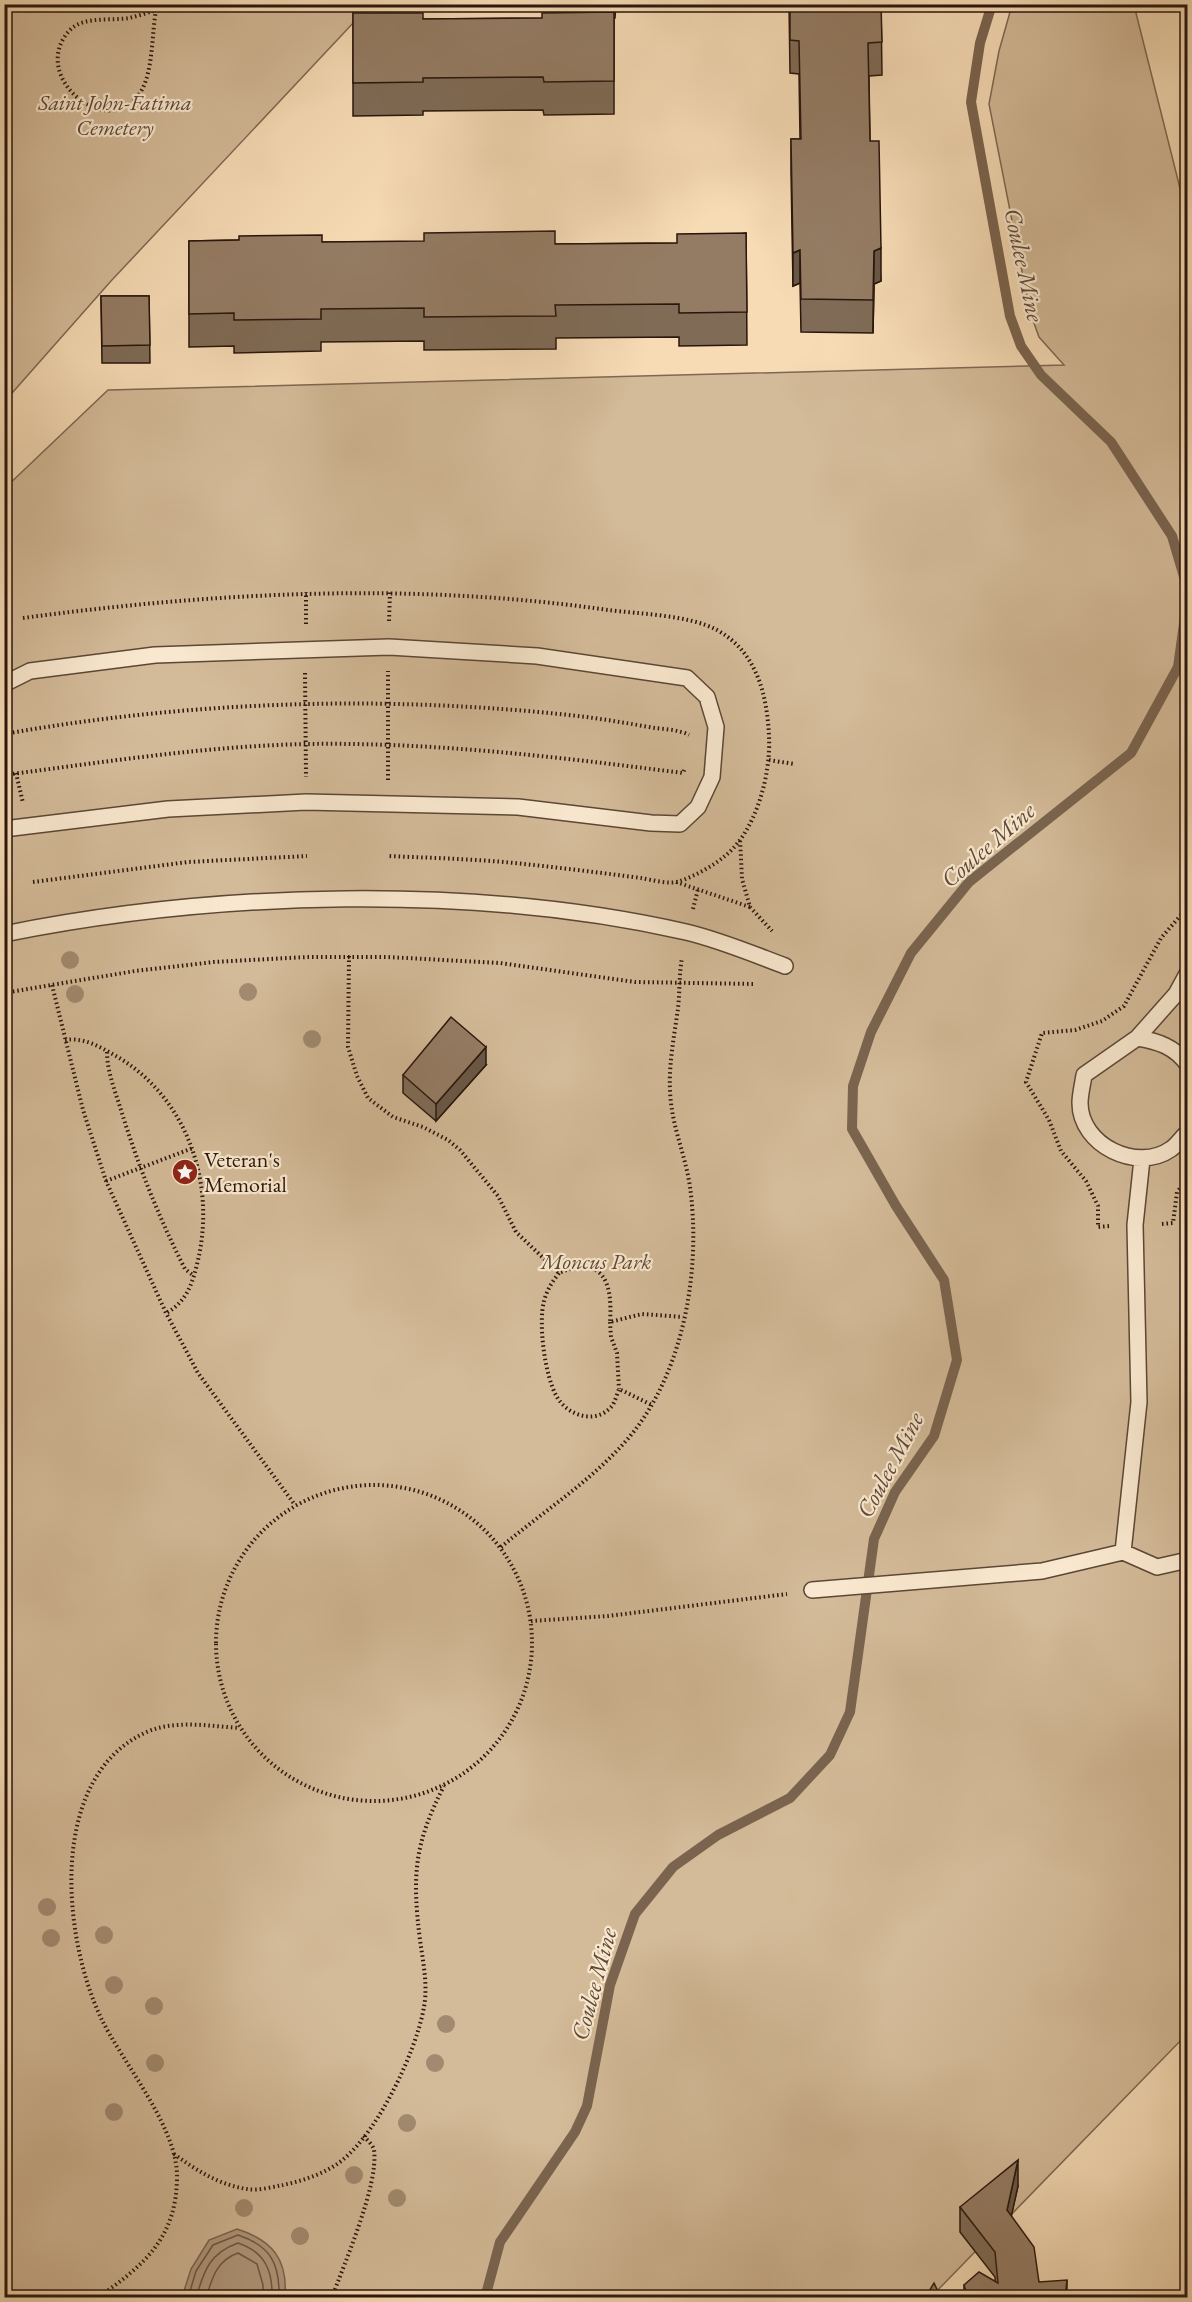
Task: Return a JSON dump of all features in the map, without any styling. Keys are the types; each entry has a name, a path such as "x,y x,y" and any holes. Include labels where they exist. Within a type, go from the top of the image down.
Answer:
{"lane":[{"path":"4,684 30,671 155,655 305,648 389,647 537,656 687,678 707,697 716,727 712,777 699,807 680,824 651,824 518,807 388,802 306,802 168,809 4,829"},
{"path":"4,934 158,911 307,900 388,899 517,907 616,920 687,933 786,966"},
{"path":"1188,972 1176,994 1137,1038 1084,1075 1079,1104 1090,1133 1112,1152 1142,1159 1171,1150 1188,1132"},
{"path":"1137,1038 1154,1040 1169,1046 1188,1065"},
{"path":"1123,1552 1139,1402 1135,1225 1142,1159"},
{"path":"812,1590 1042,1570 1123,1552 1157,1568 1188,1560"}],"path":[{"path":"156,10 128,18 85,23 72,28 62,48 60,71 65,85 76,98 90,107 106,110 122,108 135,99 144,84 148,70 156,10 161,4"},
{"path":"306,592 306,802"},
{"path":"22,618 130,603 306,592 390,592 556,602 688,621 717,630 745,653 760,680 767,708 769,760 759,799 748,827 740,838 727,855 676,882"},
{"path":"388,802 390,592"},
{"path":"4,734 76,721 223,706 306,703 467,706 599,718 689,733 689,742"},
{"path":"4,775 163,753 306,744 389,745 527,753 683,772 686,763"},
{"path":"769,760 794,764"},
{"path":"740,838 742,879 750,907 775,935"},
{"path":"387,855 522,863 676,882 750,907"},
{"path":"33,882 188,862 307,856"},
{"path":"349,956 348,1047 357,1076 368,1098 393,1118 423,1127 448,1140 460,1150 498,1196 516,1232 531,1249 559,1273"},
{"path":"4,993 135,971 214,962 349,956 500,963 635,982 755,984"},
{"path":"501,1547 567,1494 634,1431 652,1405 675,1353 690,1280 693,1228 690,1186 671,1102 672,1038 680,983"},
{"path":"52,985 83,1110 106,1181 166,1313 198,1373 294,1504"},
{"path":"65,1040 90,1042 148,1080 175,1112 193,1148 204,1190 204,1222 194,1276 187,1295 175,1308 166,1313"},
{"path":"107,1051 107,1063 116,1094 141,1168 172,1244 185,1269 194,1276"},
{"path":"106,1181 193,1148"},
{"path":"574,1266 588,1267 601,1273 609,1286 611,1337 617,1353 619,1389 612,1406 598,1416 583,1417 570,1411 558,1400 550,1383 543,1326 543,1304 549,1286 559,1273 574,1266"},
{"path":"610,1322 642,1314 683,1317"},
{"path":"619,1389 652,1405"},
{"path":"384,1484 429,1494 470,1516 501,1547 521,1584 531,1621 530,1664 520,1704 498,1741 471,1767 444,1786 388,1802 345,1799 303,1786 267,1761 239,1728 219,1680 215,1629 217,1620 228,1580 255,1536 294,1504 338,1487 384,1484"},
{"path":"531,1621 608,1616 812,1590"},
{"path":"97,2298 154,2253 167,2231 174,2208 176,2188 174,2154 138,2077 101,2018 87,1985 78,1954 72,1919 72,1860 86,1799 111,1756 130,1741 152,1730 176,1725 239,1728"},
{"path":"174,2154 208,2176 250,2190 284,2185 314,2176 336,2166 363,2135 392,2095 417,2039 424,2006 425,1982 415,1877 419,1844 429,1815 444,1786"},
{"path":"332,2298 357,2230 374,2163 374,2147 363,2135"}],"green space":[{"name":"Saint John-Fatima Cemetery","path":"5,5 370,5 111,281 5,401"},
{"name":"Moncus Park","path":"1012,5 1134,5 1188,220 1187,2034 931,2297 5,2298 5,488 108,390 1064,365 1039,337 1030,312 989,104 999,51"}],"water":[{"path":"237,2229 260,2239 275,2253 284,2272 285,2297 182,2297 191,2269 209,2240"}],"building":[{"path":"790,4 881,4 882,42 868,43 870,141 879,141 881,248 874,251 873,300 801,299 800,250 793,253 791,139 801,139 799,41 790,40"},
{"path":"614,12 614,81 544,82 543,77 423,78 423,82 353,83 353,13 423,13 423,19 542,18 542,13"},
{"path":"555,231 555,244 677,243 677,234 746,233 747,312 679,313 679,304 555,305 556,316 424,317 424,308 321,309 321,319 234,320 234,313 189,314 189,241 239,240 239,236 322,235 322,242 424,241 424,233"},
{"path":"101,296 149,296 150,345 102,346"},
{"path":"451,1017 486,1047 436,1104 403,1075"},
{"path":"1018,2160 1007,2210 1034,2247 1039,2282 1067,2280 1065,2298 968,2298 964,2285 979,2272 998,2283 995,2252 960,2207"},
{"path":"934,2283 941,2298 925,2298"}],"waterway":[{"name":"Coulee Mine","path":"992,4 980,43 971,102 1010,316 1021,346 1041,375 1111,442 1172,536 1188,590"},
{"name":"Coulee Mine","path":"485,2298 500,2242 575,2132 587,2106 610,1985 635,1914 673,1867 718,1835 790,1798 830,1755 850,1712 874,1539 895,1492 934,1436 957,1360 944,1280 896,1206 852,1129 853,1086 871,1032 911,953 969,882 1131,753 1178,667 1188,595"}],"place":[{"name":"Veteran's Memorial","path":"185,1172"}]}
